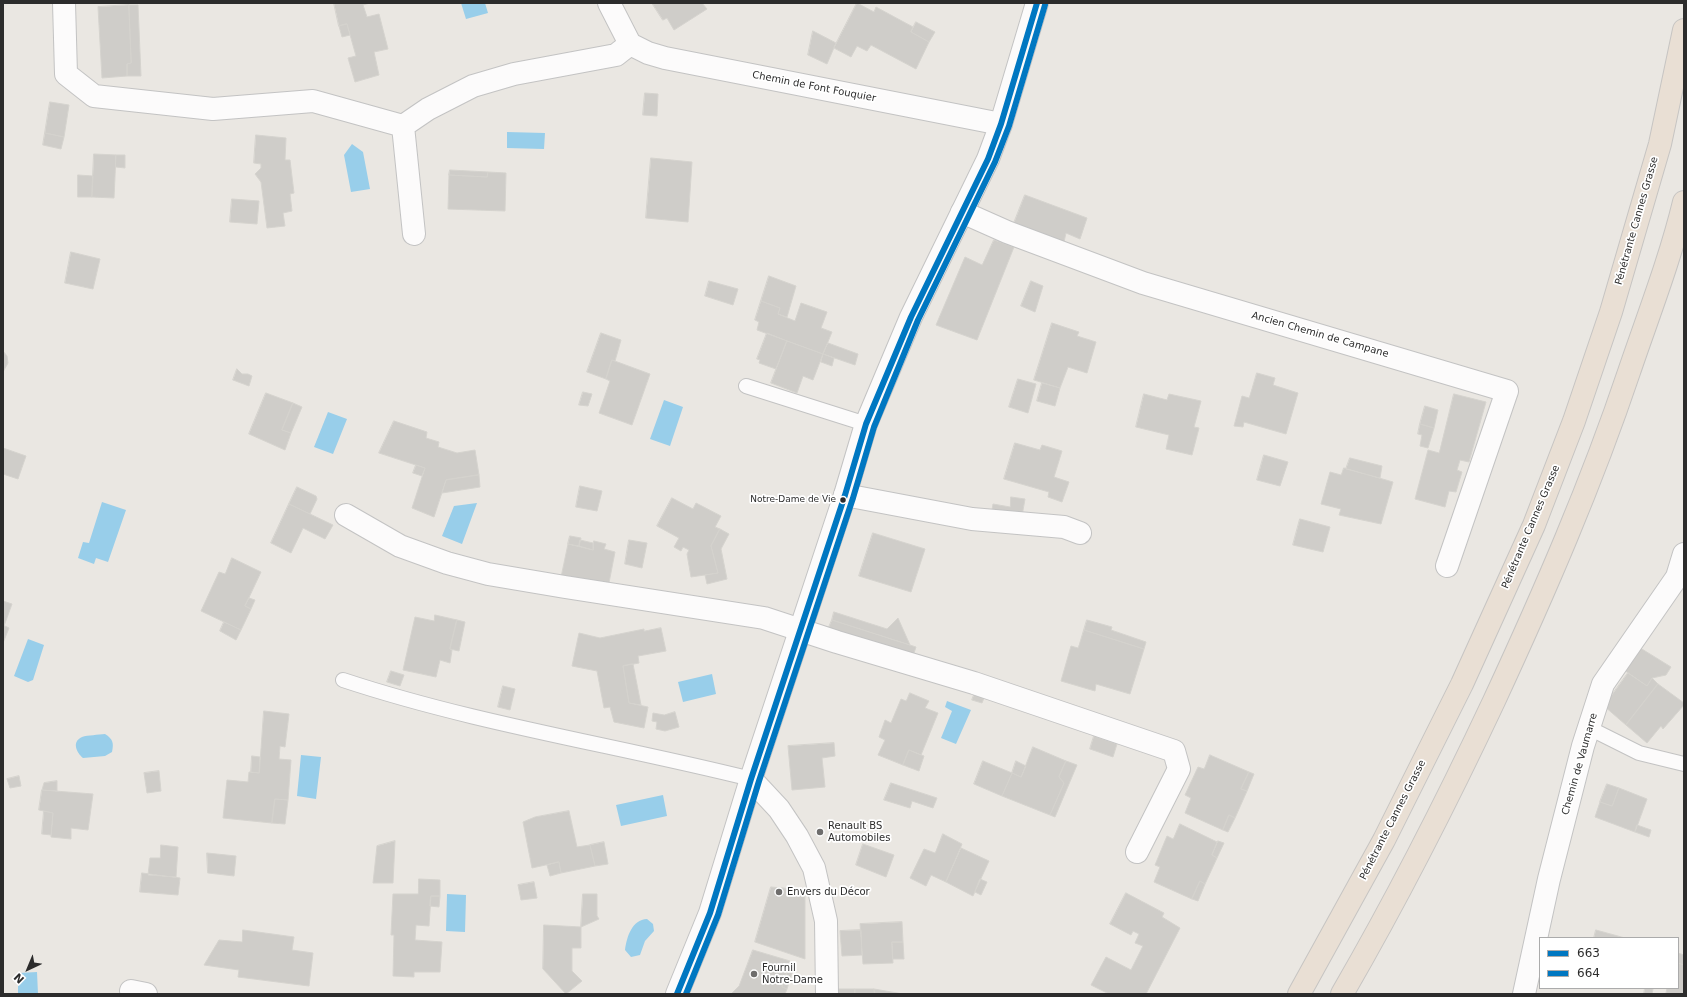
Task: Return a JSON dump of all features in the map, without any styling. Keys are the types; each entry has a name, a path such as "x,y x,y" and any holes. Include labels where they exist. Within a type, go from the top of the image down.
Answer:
{"highway":[{"name":"Pénétrante Cannes Grasse","path":"1299,994 1392,826 1462,684 1534,525 1574,421 1611,312 1660,144 1684,30"},
{"path":"1342,994 1384,923 1463,766 1536,611 1582,502 1617,409 1684,202"}],"street":[{"path":"64,3 66,74 94,96 213,109 313,101 403,126 428,109 473,86 514,74 616,55 630,44 609,3"},
{"path":"678,994 710,913 751,779 845,495 866,424 912,317 988,159 1001,124 1037,3"},
{"name":"Chemin de Font Fouquier","path":"630,44 648,53 665,58 1001,124"},
{"path":"403,126 414,234"},
{"name":"Ancien Chemin de Campane","path":"962,212 1007,232 1143,283 1507,391 1447,566"},
{"path":"845,495 972,519 1064,527 1080,533"},
{"path":"346,516 400,546 447,563 488,574 764,618 800,631 974,683 1174,751 1178,769 1137,852"},
{"name":"Chemin de Vaumarre","path":"1524,994 1549,879 1589,728 1603,684 1677,577 1684,554"},
{"path":"751,779 779,809 798,836 814,868 826,921 827,994"}],"lane":[{"path":"746,386 866,424"},
{"path":"343,680 403,700 463,715 751,779"},
{"path":"1589,728 1639,753 1684,764"}],"water":[{"path":"461,3 485,3 488,13 466,19"},
{"path":"507,132 545,133 544,149 507,148"},
{"path":"352,144 363,152 370,189 351,192 344,155"},
{"path":"664,400 683,407 670,446 650,439"},
{"path":"328,412 347,419 333,454 314,447"},
{"path":"102,502 126,510 108,562 96,558 94,564 78,558 83,542 89,543"},
{"path":"477,503 462,544 442,536 454,506"},
{"path":"28,639 44,645 33,680 28,682 14,676"},
{"path":"712,674 716,694 683,702 678,682"},
{"path":"947,701 971,710 956,744 941,738 952,711 945,707"},
{"path":"105,734 112,742 112,752 105,756 83,758 81,756 76,748 79,739 84,736"},
{"path":"301,755 321,757 316,799 297,796"},
{"path":"663,795 667,816 621,826 616,805"},
{"path":"447,894 466,895 465,932 446,931"},
{"path":"647,919 653,924 654,931 645,941 640,955 631,957 625,950 629,934 638,922"},
{"path":"37,972 38,994 18,994 18,973"}],"building":[{"path":"334,3 370,3 363,5 367,17 379,14 388,49 374,52 379,75 355,82 348,58 356,56 347,24 339,26"},
{"path":"652,3 702,3 707,9 674,30 667,18 663,20"},
{"path":"857,3 874,12 876,7 913,27 911,32 929,42 916,69 871,45 867,51 857,46 851,57 834,48"},
{"path":"129,5 131,63 127,64 127,76 102,78 98,7"},
{"path":"129,5 138,5 141,76 127,76 127,64 131,63"},
{"path":"916,22 935,32 929,42 911,32"},
{"path":"347,24 350,35 342,37 339,26"},
{"path":"813,31 836,43 827,64 808,55"},
{"path":"645,93 658,94 657,116 643,115"},
{"path":"50,102 69,105 64,137 45,133"},
{"path":"45,133 64,137 61,149 43,145"},
{"path":"256,135 286,138 285,160 290,160 294,193 290,194 292,211 283,213 285,226 267,228 261,182 255,174 261,168 261,164 254,163"},
{"path":"94,154 116,155 114,198 92,197"},
{"path":"116,155 125,155 125,168 116,167"},
{"path":"651,158 692,162 688,222 646,218"},
{"path":"450,170 488,172 487,177 449,175"},
{"path":"488,172 506,173 505,211 448,209 449,175 487,177"},
{"path":"78,175 93,176 92,197 78,197"},
{"path":"1025,195 1087,218 1080,239 1066,233 1064,242 1014,223"},
{"path":"232,199 259,201 257,224 230,222"},
{"path":"994,240 1014,247 977,340 936,325 965,257 982,265"},
{"path":"71,252 100,259 93,289 65,283"},
{"path":"769,276 796,286 787,317 778,314 780,308 761,301"},
{"path":"709,281 738,289 733,305 705,296"},
{"path":"1031,281 1043,286 1035,312 1021,306"},
{"path":"761,301 780,308 778,314 795,321 801,303 827,312 821,328 832,332 823,354 757,330 759,322 755,320"},
{"path":"1052,323 1079,332 1077,336 1096,342 1087,373 1068,367 1060,388 1034,380"},
{"path":"601,333 621,340 615,361 612,360 606,379 587,372"},
{"path":"767,333 787,341 776,369 759,363 760,360 757,359"},
{"path":"787,341 823,354 813,380 803,376 797,393 771,383"},
{"path":"828,343 858,354 855,365 823,354"},
{"path":"3,351 7,356 8,363 3,372"},
{"path":"823,354 834,358 832,366 821,362"},
{"path":"612,360 650,374 632,425 599,413 610,381 606,379"},
{"path":"237,369 242,374 252,376 249,386 233,380"},
{"path":"1257,373 1275,378 1273,385 1298,393 1286,434 1244,422 1243,427 1234,426 1242,396 1249,398"},
{"path":"1018,379 1036,384 1028,413 1009,407"},
{"path":"1042,383 1060,388 1055,406 1037,401"},
{"path":"583,392 592,394 588,406 579,405"},
{"path":"266,393 293,403 282,430 291,433 285,450 249,434"},
{"path":"1144,394 1167,400 1169,394 1201,401 1194,427 1199,428 1192,455 1166,449 1169,435 1136,427"},
{"path":"1454,394 1486,402 1469,462 1460,460 1457,470 1462,472 1456,492 1449,491 1445,507 1415,499 1428,450 1439,453"},
{"path":"293,403 302,407 291,433 282,430"},
{"path":"1425,406 1438,410 1434,428 1420,424"},
{"path":"394,421 427,432 426,438 439,442 438,447 457,453 475,450 479,475 446,480 434,517 412,508 425,468 379,453"},
{"path":"1420,424 1434,428 1428,448 1420,446 1422,435 1418,434"},
{"path":"1015,443 1040,450 1042,445 1062,451 1054,477 1069,482 1062,502 1048,497 1049,492 1004,479"},
{"path":"3,448 26,456 18,479 3,474"},
{"path":"1264,455 1288,462 1280,486 1257,480"},
{"path":"1350,458 1382,466 1380,478 1346,469"},
{"path":"416,465 425,468 422,476 413,473"},
{"path":"1344,468 1393,482 1381,524 1339,515 1341,509 1321,504 1330,472 1341,475"},
{"path":"479,475 480,487 442,493 446,480"},
{"path":"580,486 602,491 597,511 576,507"},
{"path":"297,487 316,496 317,499 310,514 289,504"},
{"path":"1011,497 1025,499 1022,516 992,510 993,504 1010,507"},
{"path":"672,498 693,509 696,503 721,516 715,527 720,529 711,546 718,573 691,577 687,554 689,550 683,547 681,551 674,547 679,538 657,526"},
{"path":"289,504 333,525 325,539 303,528 291,553 271,543"},
{"path":"1300,519 1330,527 1323,552 1293,545"},
{"path":"720,529 729,534 721,549 727,579 707,584 705,575 718,573 711,546"},
{"path":"873,533 925,549 911,592 859,576"},
{"path":"570,536 581,538 579,546 568,544"},
{"path":"580,540 593,543 593,550 579,546"},
{"path":"629,540 647,543 642,568 625,564"},
{"path":"594,541 606,544 604,549 615,552 608,588 560,582 568,544 593,550"},
{"path":"232,558 261,572 245,606 251,609 241,630 201,611 219,572 225,574"},
{"path":"249,598 255,600 251,609 245,606"},
{"path":"3,601 12,604 4,626 3,625"},
{"path":"834,612 887,629 898,618 910,645 832,620"},
{"path":"435,615 457,620 450,649 452,650 450,663 440,660 436,677 403,670 415,617 434,621"},
{"path":"457,620 465,622 459,651 450,649"},
{"path":"832,620 916,647 912,659 827,632"},
{"path":"1087,620 1112,627 1111,630 1146,642 1144,649 1084,630"},
{"path":"224,622 241,630 236,640 220,631"},
{"path":"3,625 9,628 3,643"},
{"path":"661,628 666,651 638,656 639,663 623,666 629,703 648,707 644,728 614,722 610,707 604,708 597,671 572,666 579,633 600,638 644,629 644,631"},
{"path":"1084,630 1144,649 1130,694 1096,684 1095,691 1061,681 1071,646 1078,648"},
{"path":"1637,646 1671,667 1666,675 1652,678 1647,686 1624,670"},
{"path":"633,664 641,705 629,703 623,666"},
{"path":"391,671 404,675 400,686 387,682"},
{"path":"1628,673 1647,686 1652,678 1658,684 1626,725 1604,706"},
{"path":"1658,684 1684,703 1684,705 1663,729 1661,726 1647,743 1626,725"},
{"path":"503,686 515,689 510,710 498,707"},
{"path":"910,693 929,701 925,708 938,713 921,755 909,750 903,765 878,755 885,740 879,737 885,720 891,723 901,699 906,701"},
{"path":"974,695 984,698 982,703 972,700"},
{"path":"264,711 289,714 285,747 280,746 279,759 291,760 288,800 275,799 272,823 223,818 227,780 248,782 249,772 259,773"},
{"path":"675,712 679,727 665,731 656,729 657,722 652,721 653,713 664,715"},
{"path":"1094,736 1117,744 1113,757 1090,749"},
{"path":"834,743 835,756 822,758 825,787 792,790 788,746"},
{"path":"1033,747 1066,761 1059,777 1064,783 1050,815 1002,796 1012,773 1021,777"},
{"path":"909,750 924,756 919,771 903,765"},
{"path":"1210,755 1249,772 1241,789 1247,791 1235,818 1229,815 1223,830 1185,813 1191,798 1185,795 1198,767 1204,769"},
{"path":"252,756 260,757 259,773 251,772"},
{"path":"983,761 1012,773 1002,796 974,784"},
{"path":"1016,761 1026,766 1021,777 1012,773"},
{"path":"1066,761 1077,765 1055,817 1050,815 1064,783 1059,777"},
{"path":"159,771 161,791 147,793 144,773"},
{"path":"1249,772 1254,774 1247,791 1241,789"},
{"path":"19,776 21,786 10,788 7,779"},
{"path":"57,781 57,791 42,790 44,783"},
{"path":"891,783 937,798 933,808 912,801 910,808 884,800"},
{"path":"1607,784 1619,788 1612,806 1600,802"},
{"path":"1619,788 1647,799 1635,832 1595,817 1600,802 1612,806"},
{"path":"42,790 93,794 88,830 71,828 71,839 51,837 53,813 39,810"},
{"path":"275,799 288,800 285,824 272,823"},
{"path":"44,811 53,813 51,835 42,834"},
{"path":"569,811 577,847 590,845 595,866 561,873 559,862 532,868 523,822 535,817"},
{"path":"1229,815 1235,818 1228,832 1223,830"},
{"path":"1180,824 1217,842 1212,855 1217,858 1205,884 1200,881 1192,899 1154,882 1160,867 1155,865 1167,836 1173,839"},
{"path":"1637,825 1651,830 1649,837 1635,832"},
{"path":"943,834 962,844 946,882 931,875 926,886 910,878 924,849 935,853"},
{"path":"395,841 393,883 373,883 377,846"},
{"path":"1218,841 1224,843 1217,858 1212,855"},
{"path":"604,842 608,864 595,866 590,845"},
{"path":"863,844 894,855 886,877 856,865"},
{"path":"161,845 178,847 176,877 148,875 150,858 160,858"},
{"path":"961,848 989,861 973,896 946,882"},
{"path":"207,853 236,856 234,876 208,873"},
{"path":"559,862 561,873 550,876 547,865"},
{"path":"142,873 180,878 178,895 140,892"},
{"path":"419,879 440,880 440,896 431,896 429,926 416,925 415,940 442,942 440,972 414,972 414,977 393,976 394,935 391,935 393,894 418,894"},
{"path":"980,879 987,882 981,895 975,892"},
{"path":"1200,881 1205,884 1198,901 1192,899"},
{"path":"534,882 537,898 521,900 518,885"},
{"path":"771,887 805,890 805,959 755,942"},
{"path":"1126,893 1164,913 1162,917 1180,928 1146,994 1109,994 1091,985 1106,957 1131,970 1143,946 1135,943 1139,934 1133,931 1131,935 1110,924"},
{"path":"583,894 597,894 597,916 599,919 581,927"},
{"path":"431,896 440,896 439,907 430,906"},
{"path":"902,922 903,942 892,942 893,963 863,964 860,924"},
{"path":"544,925 581,927 581,948 572,948 572,971 582,981 566,994 543,969"},
{"path":"243,930 294,937 292,950 313,953 309,986 238,977 239,970 204,965 219,940 242,942"},
{"path":"861,930 862,955 842,956 840,931"},
{"path":"1596,930 1621,937 1594,937"},
{"path":"892,942 903,942 904,959 893,959"},
{"path":"753,950 790,961 782,987 787,989 785,994 731,994 739,986"},
{"path":"1679,953 1684,955 1684,965 1679,963"},
{"path":"1679,963 1684,965 1684,994 1666,993 1667,989 1679,989"},
{"path":"789,968 793,970 787,989 782,987"},
{"path":"837,989 855,989 855,994 838,994"},
{"path":"855,989 874,989 875,994 855,994"},
{"path":"874,989 903,994 875,994"},
{"path":"1645,989 1653,989 1652,994 1644,994"}],"transit line":[{"name":"663","path":"677,994 710,913 751,779 845,495 866,424 911,317 988,159 1001,124 1037,3"},
{"name":"664","path":"686,994 718,915 759,781 853,498 874,427 918,320 995,162 1009,126 1045,5"}],"place":[{"name":"Notre-Dame de Vie","path":"843,500"},
{"name":"Renault BS Automobiles","path":"820,832"},
{"name":"Envers du Décor","path":"779,892"},
{"name":"Fournil Notre-Dame","path":"754,974"}]}
